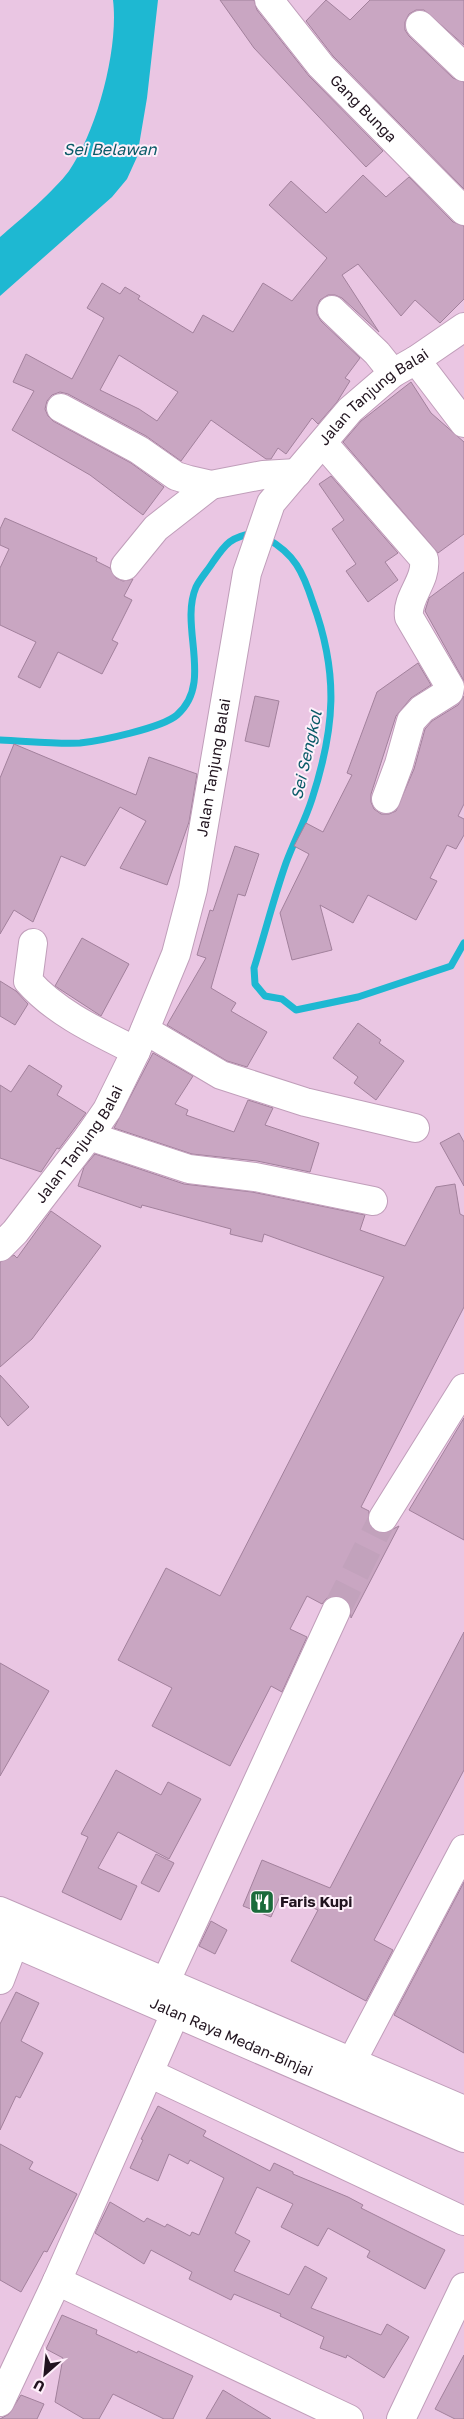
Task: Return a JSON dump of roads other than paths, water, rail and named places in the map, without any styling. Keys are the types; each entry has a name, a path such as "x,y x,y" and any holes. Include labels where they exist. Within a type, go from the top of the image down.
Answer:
{"main road":[{"name":"Gang Bunga","path":"269,0 321,66 464,211"},
{"path":"420,25 464,67"},
{"path":"332,310 376,353 393,373"},
{"name":"Jalan Tanjung Balai","path":"0,1247 15,1232 107,1110 140,1040 176,954 193,889 247,574 271,503 350,410 393,373 461,335"},
{"path":"416,360 464,423"},
{"path":"61,408 138,450 176,476 211,485 264,475 297,473"},
{"path":"323,443 424,559 426,569 408,609 409,618 450,687 449,692 422,709 411,721 399,764 386,799"},
{"path":"125,566 156,528 211,485"},
{"path":"33,943 28,981 42,997 96,1032 140,1040 221,1075 305,1102 415,1128"},
{"path":"89,1136 188,1169 256,1177 373,1201"},
{"path":"383,1518 464,1388"},
{"path":"0,2402 57,2281 149,2073 175,1996 336,1611"},
{"path":"352,2061 464,1849"},
{"name":"Jalan Raya Medan-Binjai","path":"0,1911 464,2138"},
{"path":"0,1980 7,1940"},
{"name":"Jalan Raya Medan-Binjai","path":"7,1940 175,1996 352,2061 464,2110"},
{"path":"149,2073 464,2222"},
{"path":"57,2281 349,2419"},
{"path":"401,2419 454,2334 464,2287"}],"water":[{"name":"Sei Belawan","path":"113,0 158,0 147,98 137,157 127,179 112,197 0,296 0,237 63,179 89,134 104,88 109,65 113,41"}],"waterway":[{"name":"Sei Sengkol","path":"0,740 60,743 89,742 145,729 158,725 177,715 188,702 193,687 195,671 191,619 196,587 218,555 230,542 254,533"},
{"name":"Sei Sengkol","path":"266,538 291,557 306,582 327,654 331,701 326,748 320,773 309,807 277,889 254,968 255,984 265,996 282,999 296,1010 358,997 451,966 464,943"}],"tunnel":[{"path":"336,1611 383,1518"}],"place":[{"name":"Faris Kupi","path":"262,1902"}]}
